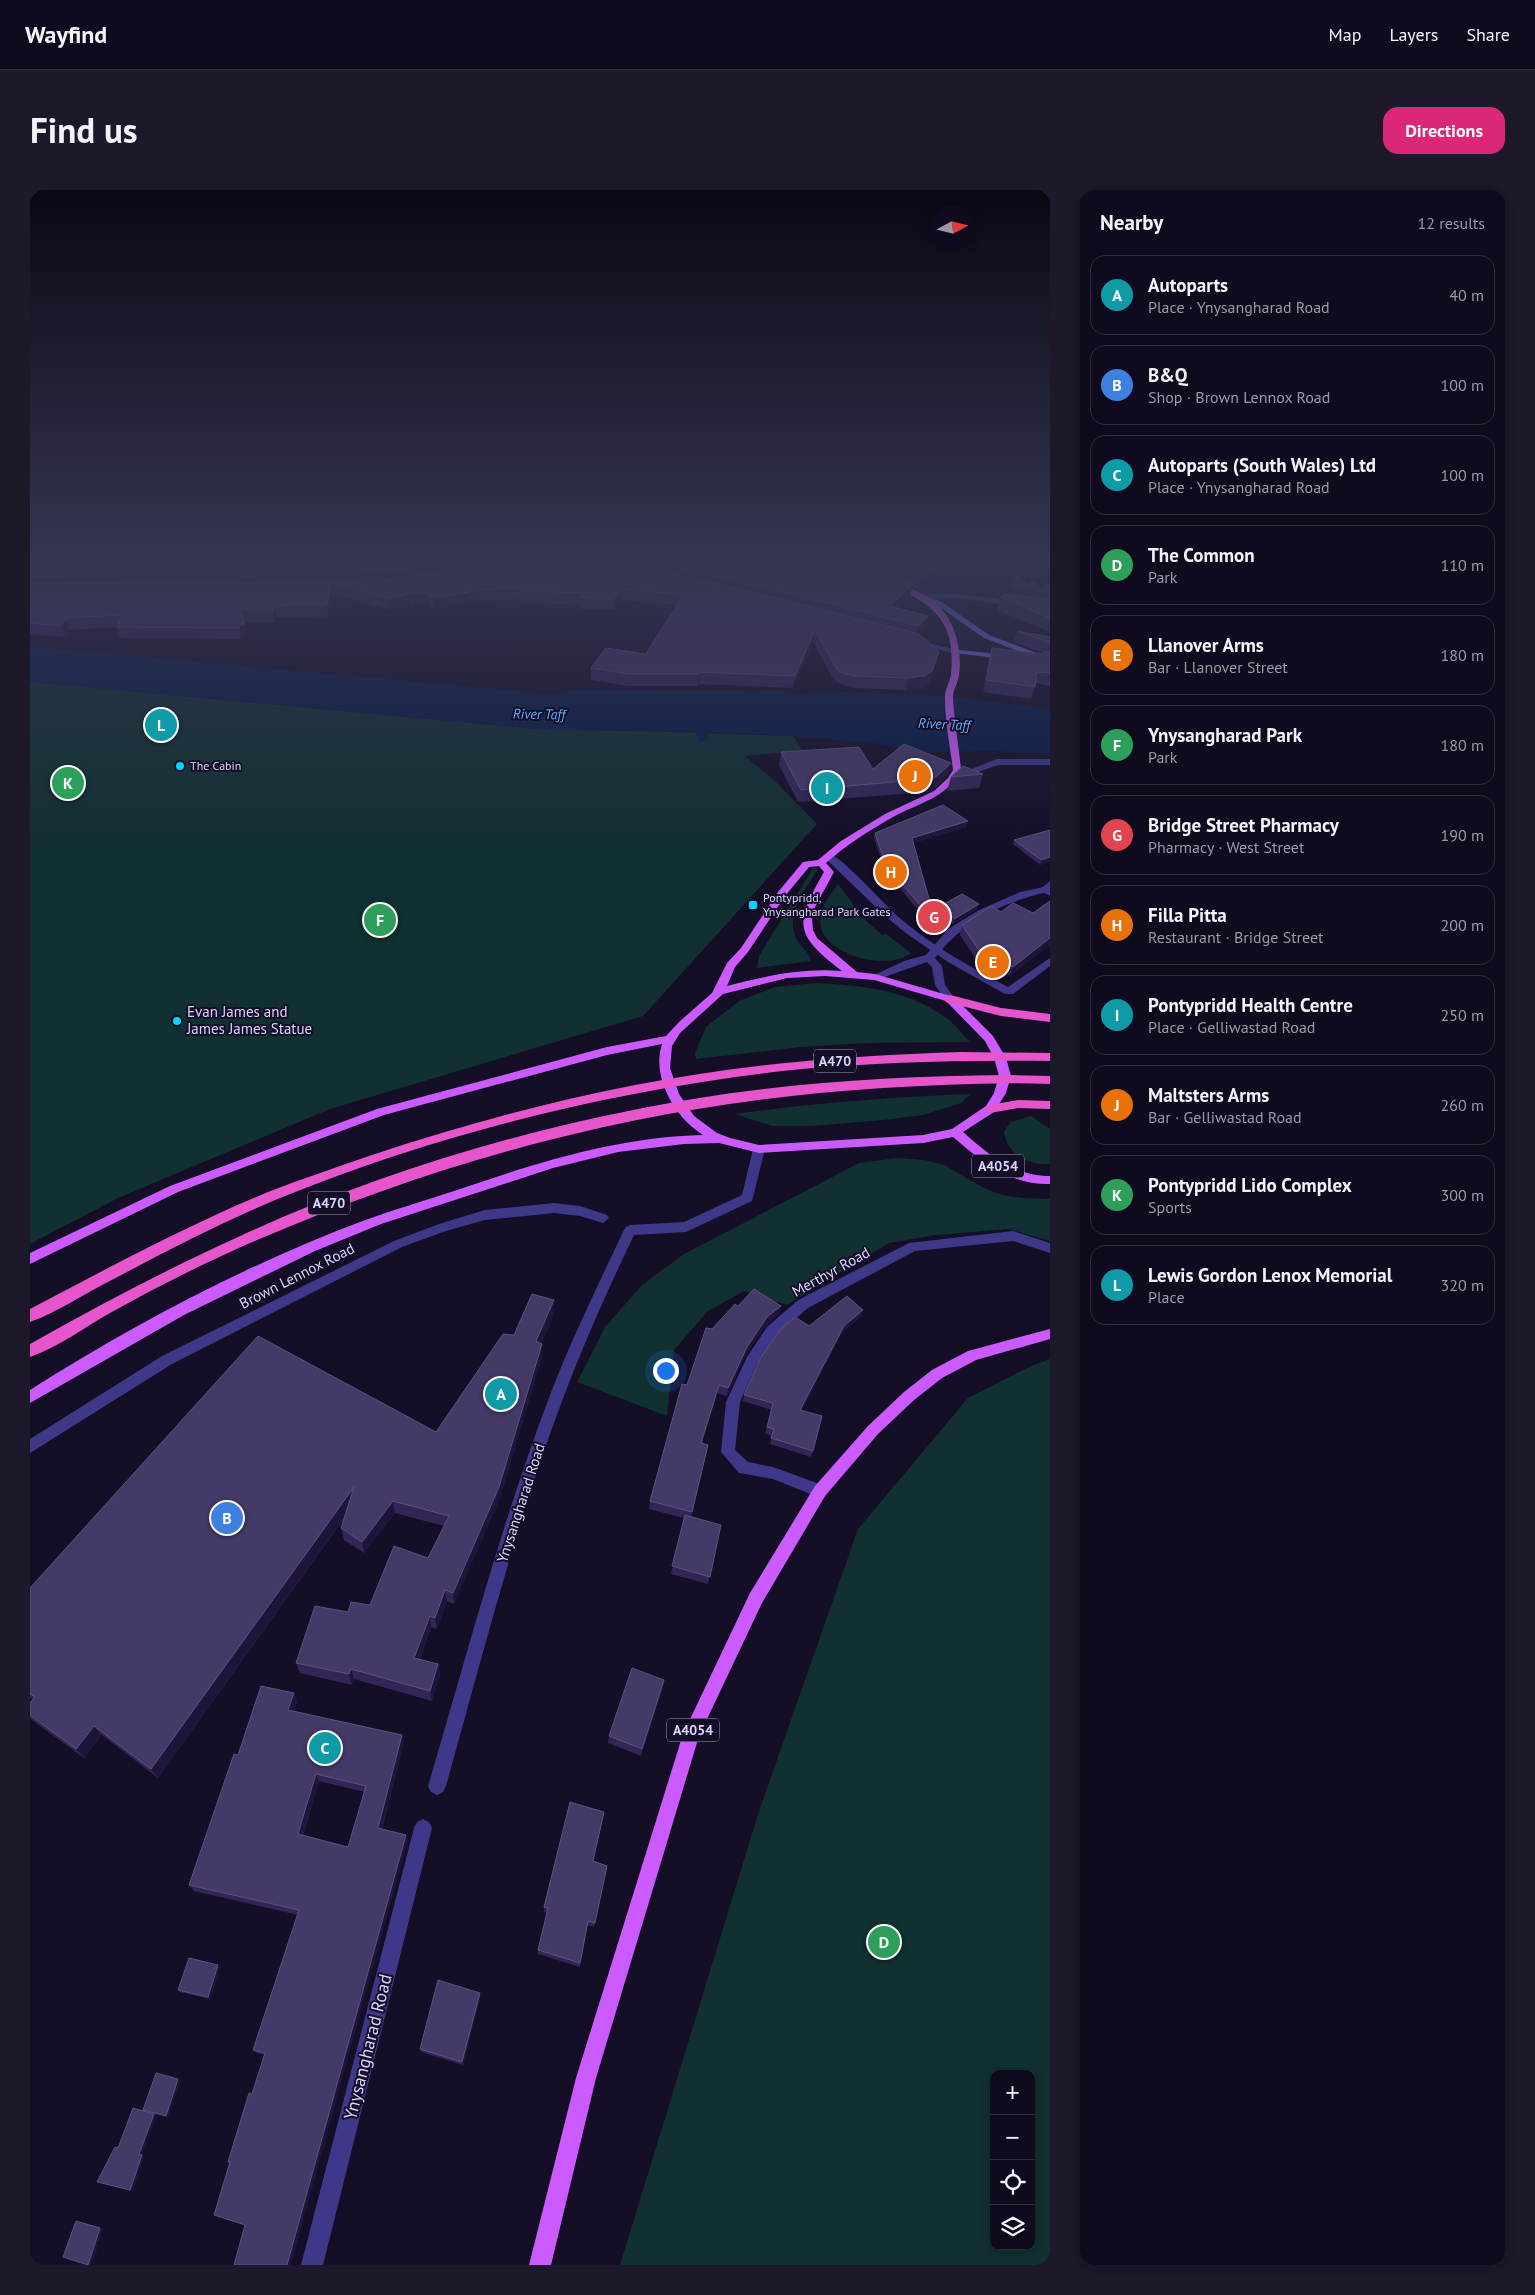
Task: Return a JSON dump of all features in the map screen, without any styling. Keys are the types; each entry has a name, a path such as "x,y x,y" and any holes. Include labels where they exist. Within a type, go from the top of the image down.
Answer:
{"highway":[{"path":"950,999 1001,1012 1050,1018"},
{"name":"A470","path":"30,1316 121,1267 267,1198 402,1148 509,1117 637,1088 740,1072 844,1060 941,1056 1050,1057"},
{"name":"A470","path":"30,1351 88,1316 158,1280 306,1212 391,1180 550,1133 650,1110 842,1085 1046,1080"},
{"path":"990,1109 1018,1104 1050,1104"}],"main road":[{"path":"720,991 787,975 825,973 875,977 950,999 989,1040 1000,1058 1005,1076 1000,1093 990,1109 955,1132 923,1139 759,1149 735,1145 718,1139 698,1126 683,1113 671,1091 664,1067 669,1039 682,1024 720,991 730,966 744,950 785,887 806,864 825,859 845,843 889,815 935,794 955,773 949,695 955,675 954,654"},
{"path":"982,654 1012,658"},
{"path":"1030,654 1050,662"},
{"path":"1021,660 1050,662"},
{"path":"825,859 829,872 809,908 806,922 807,931 815,944 853,975"},
{"path":"30,1259 174,1189 380,1112 588,1056 669,1039"},
{"name":"A4054","path":"955,1132 979,1154 998,1167 1022,1177 1039,1181 1050,1180"},
{"path":"30,1397 108,1350 202,1299 280,1261 365,1225 567,1158 651,1142 684,1138 718,1139"},
{"name":"A4054","path":"540,2265 586,2078 691,1734 756,1598 820,1491 873,1430 937,1374 973,1355 1050,1334"}],"street":[{"path":"955,773 997,762 1050,762"},
{"path":"825,859 844,868 933,954 1009,992 1050,961"},
{"path":"875,977 892,971 915,959 933,954 952,930 1005,901 1030,891 1048,889"},
{"path":"933,954 940,985 950,999"},
{"name":"Ynysangharad Road","path":"437,1786 502,1561 554,1404 592,1308 630,1230 686,1227 748,1198 759,1149"},
{"name":"Brown Lennox Road","path":"30,1447 167,1360 398,1244 443,1227 484,1215 554,1208 580,1211 603,1218"},
{"name":"Merthyr Road","path":"820,1491 773,1473 744,1468 728,1452 733,1402 752,1361 772,1331 803,1304 913,1246 1013,1236 1050,1248"},
{"name":"Ynysangharad Road","path":"312,2265 423,1828"}],"green space":[{"path":"30,682 548,730 584,729 793,736 802,750 745,756 777,783 817,824 643,1016 330,1109 118,1198 30,1244"},
{"path":"813,868 818,869 798,902 793,920 796,938 809,955 811,961 757,968 759,956"},
{"path":"838,884 856,908 853,909 882,935 886,934 911,953 887,961 872,960 857,957 831,943 823,933 820,916 826,901"},
{"path":"817,983 868,988 915,1000 948,1019 970,1042 866,1043 801,1047 696,1059 695,1053 706,1027 739,1001 775,987"},
{"path":"971,1094 961,1103 923,1115 883,1120 811,1126 772,1126 735,1114 853,1101"},
{"path":"1031,1116 1050,1129 1050,1164 1034,1163 1026,1160 1014,1152 1006,1139 1004,1131 1011,1122"},
{"path":"897,1158 934,1162 946,1166 983,1188 1003,1195 1050,1199 1050,1241 1008,1229 936,1235 889,1243 787,1305 744,1291 708,1311 674,1350 667,1416 577,1382 605,1327 642,1285 684,1254 859,1163"},
{"path":"1050,1359 1050,2265 620,2265 759,1811 858,1529 968,1398 1031,1366"}],"water":[{"name":"River Taff","path":"30,654 106,654 552,694 575,690 787,691 802,694 810,694 817,691 937,695 1050,709 1050,754 997,751 924,752 870,743 793,736 707,732 708,740 699,742 696,732 548,730 30,682"}],"building":[{"path":"602,654 805,654 795,676 699,672 698,674 629,674 591,668"},
{"path":"828,654 938,654 932,671 924,676 908,678 854,676 842,673 836,668"},
{"path":"991,654 1050,654 1050,673 1037,672 1035,687 986,680"},
{"path":"904,744 951,763 936,777 930,779 801,790 781,752 859,747 873,769"},
{"path":"963,766 983,774 951,777"},
{"path":"943,805 968,821 912,838 936,924 886,865 875,833"},
{"path":"1050,830 1050,857 1041,860 1014,840"},
{"path":"962,894 979,904 954,919 944,904"},
{"path":"1050,901 1050,938 1013,967 978,949 962,925 991,906 1001,912 1013,903 1033,913"},
{"path":"754,1289 781,1306 767,1317 747,1347 728,1388 719,1385 701,1443 708,1445 692,1512 650,1501 682,1384 687,1385 706,1328 712,1329 735,1304 738,1306"},
{"path":"532,1294 554,1300 536,1341 542,1344 499,1487 453,1593 445,1590 435,1618 430,1616 414,1658 438,1664 430,1691 351,1669 349,1674 296,1663 315,1606 348,1612 351,1602 370,1605 394,1546 428,1558 449,1516 393,1501 362,1542 341,1528 354,1487 151,1769 94,1726 76,1749 30,1715 30,1703 35,1697 30,1694 30,1588 258,1336 436,1432 503,1334 514,1335"},
{"path":"847,1296 863,1310 844,1326 800,1410 822,1416 813,1451 771,1438 774,1429 767,1427 773,1403 744,1395 760,1359 780,1330 795,1317 809,1326"},
{"path":"685,1515 721,1525 710,1577 672,1566"},
{"path":"632,1668 664,1680 642,1749 609,1736"},
{"path":"261,1686 294,1693 288,1710 402,1735 378,1828 406,1835 287,2265 234,2265 245,2225 214,2215 249,2093 252,2094 265,2053 253,2050 299,1910 189,1885 234,1754 238,1755","holes":["316,1774 366,1786 348,1847 298,1834"]},
{"path":"570,1802 604,1812 593,1861 607,1866 595,1923 588,1921 580,1963 538,1950 548,1908 544,1907"},
{"path":"189,1958 218,1965 208,1997 178,1990"},
{"path":"438,1980 480,1993 462,2062 420,2049"},
{"path":"156,2073 178,2079 166,2116 143,2110"},
{"path":"133,2108 154,2114 139,2154 142,2155 130,2190 97,2182 115,2147 118,2148"},
{"path":"76,2221 100,2228 88,2265 63,2257"}],"place":[{"name":"Lewis Gordon Lenox Memorial","path":"161,725"},
{"name":"The Cabin","path":"180,766"},
{"name":"Maltsters Arms","path":"915,776"},
{"name":"Pontypridd Lido Complex","path":"68,783"},
{"name":"Pontypridd Health Centre","path":"827,788"},
{"name":"Filla Pitta","path":"891,872"},
{"name":"Pontypridd, Ynysangharad Park Gates","path":"753,905"},
{"name":"Bridge Street Pharmacy","path":"934,917"},
{"name":"Ynysangharad Park","path":"380,920"},
{"name":"Llanover Arms","path":"993,962"},
{"name":"Evan James and James James Statue","path":"177,1021"},
{"name":"Autoparts","path":"501,1394"},
{"name":"B&Q","path":"227,1518"},
{"name":"Autoparts (South Wales) Ltd","path":"325,1748"},
{"name":"The Common","path":"884,1942"}]}
